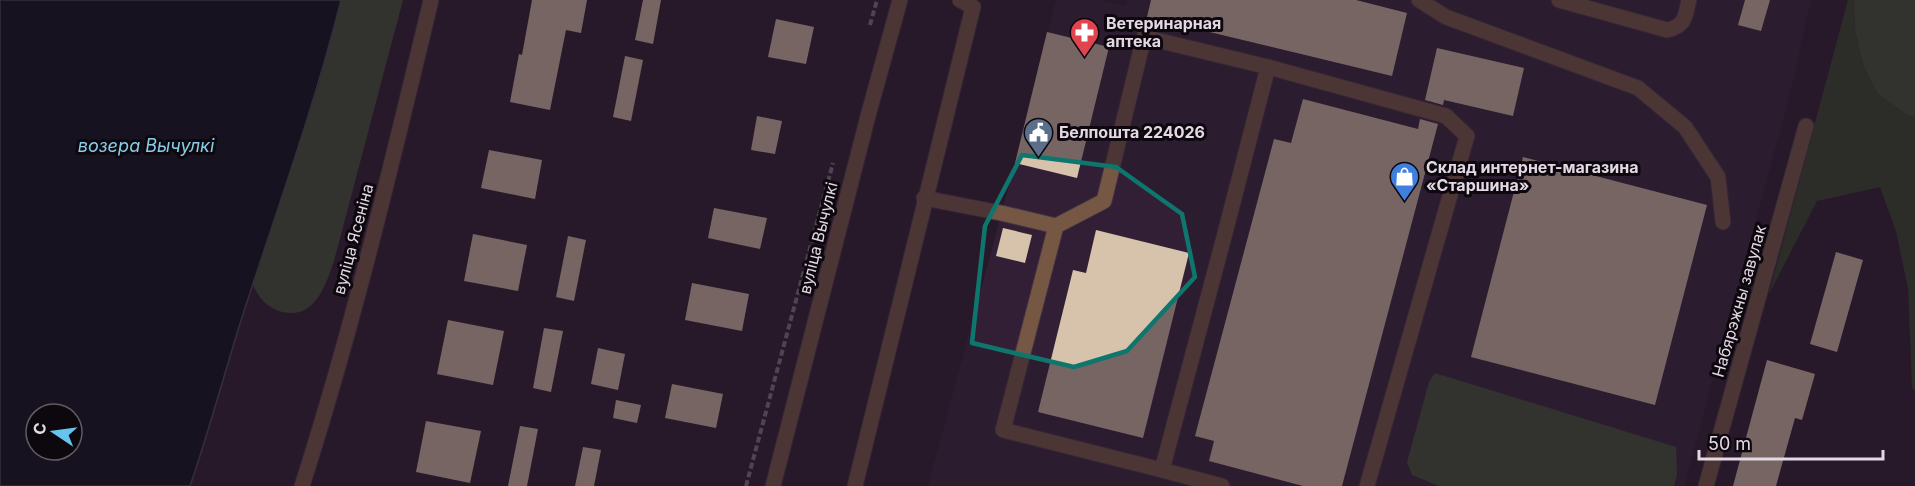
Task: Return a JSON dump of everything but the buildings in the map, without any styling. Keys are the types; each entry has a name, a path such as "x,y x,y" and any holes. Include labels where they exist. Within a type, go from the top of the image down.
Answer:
{"street":[{"name":"вуліца Ясеніна","path":"302,486 324,416 396,148 431,0"},
{"name":"вуліца Вычулкі","path":"772,486 900,0"},
{"path":"855,486 972,7 960,0"},
{"path":"1419,0 1446,17 1638,88 1685,127 1718,177 1723,222"},
{"path":"1559,0 1667,30 1677,28 1683,23 1689,0"},
{"path":"924,198 1056,226 1104,201 1144,37 1268,67 1446,116 1467,136 1367,486"},
{"path":"1162,470 1268,67"},
{"name":"Набярэжны завулак","path":"1706,486 1806,126"},
{"path":"1056,226 1003,430 1222,486"}],"path":[{"path":"867,35 877,0"},
{"path":"746,486 833,162"}],"highlighted area":[{"path":"1022,155 1116,167 1182,214 1195,277 1127,351 1074,367 972,343 985,226"}],"shaded area":[{"path":"1056,0 1099,0 1125,6 1127,0 1811,0 1790,94 1684,486 928,486 1015,163"}],"green space":[{"path":"341,0 403,0 327,281 309,307 291,313 279,311 263,301 253,285 318,87"},
{"path":"1848,0 1854,0 1855,30 1863,64 1877,93 1907,115 1915,117 1915,392 1912,387 1908,288 1896,231 1880,187 1817,201 1769,294"},
{"path":"1854,0 1915,0 1915,117 1907,115 1877,93 1863,64 1855,30"},
{"path":"1435,373 1676,447 1677,475 1674,486 1439,486 1412,475 1407,462 1429,382"}],"water":[{"name":"возера Вычулкі","path":"0,0 341,0 305,125 190,486 0,486"}],"place":[{"name":"Ветеринарная аптека","path":"1085,58"},
{"name":"Белпошта 224026","path":"1038,158"},
{"name":"Склад интернет-магазина «Старшина»","path":"1405,202"}]}
